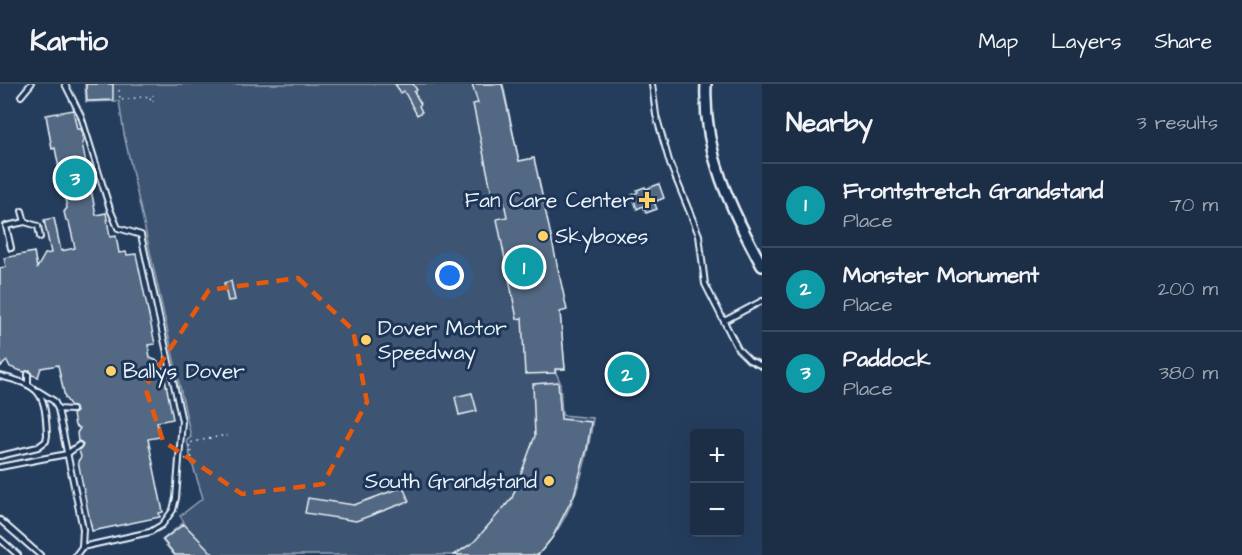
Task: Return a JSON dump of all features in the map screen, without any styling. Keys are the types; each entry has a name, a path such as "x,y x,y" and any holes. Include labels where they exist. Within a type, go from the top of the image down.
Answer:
{"street":[{"path":"706,84 706,115 717,171 740,226 762,266"}],"lane":[{"path":"21,96 31,84"},
{"path":"65,84 81,116 118,228 141,235 182,421 176,498 168,519 150,532 82,547"},
{"path":"652,84 656,115 670,164 699,235 705,284 738,349 749,360 762,366"},
{"path":"22,211 25,222"},
{"path":"11,248 6,226 25,222 38,226 40,237"},
{"path":"724,321 762,301"},
{"path":"28,374 28,385"},
{"path":"0,376 28,385 54,401 58,410 83,529 82,547 76,555"},
{"path":"0,456 38,447 46,441 47,424 38,391"},
{"path":"58,410 72,410"},
{"path":"0,467 67,454 79,445"},
{"path":"0,520 40,555"},
{"path":"0,539 18,555"}],"path":[{"path":"118,90 120,100 151,96"},
{"path":"179,460 192,457 189,442 226,435 228,440"}],"highlighted area":[{"path":"298,278 353,330 367,402 323,484 242,494 163,441 145,387 209,290"}],"shaded area":[{"name":"Dover Motor Speedway","path":"85,84 503,84 519,161 560,312 565,369 555,370 560,382 562,415 593,418 587,455 569,509 550,541 538,555 174,555 162,540 184,522 180,516 203,498 191,460 187,440 191,437 124,134 119,101 86,102"}],"building":[{"path":"86,84 113,84 113,100 87,101"},
{"path":"395,84 413,84 417,90 414,92 421,104 419,106 422,112 417,115 404,91 401,93"},
{"path":"472,84 502,84 519,161 534,158 567,310 560,312 565,369 555,369 555,373 525,374 522,318 517,319 497,219 507,217 504,202 494,204 473,104 478,103"},
{"name":"Ballys Dover","path":"73,110 77,129 81,129 96,215 106,213 110,237 116,236 119,253 136,254 155,344 148,345 150,358 158,361 158,365 162,364 173,419 157,422 160,437 148,439 163,512 159,513 160,517 92,531 78,461 81,457 79,450 83,445 78,441 77,433 80,428 75,426 73,414 76,412 75,408 65,398 58,365 41,368 38,377 32,375 30,370 24,372 10,367 7,361 0,367 0,268 6,267 4,258 34,252 37,268 45,254 51,253 44,220 54,218 61,251 75,248 69,222 64,212 67,208 46,115"},
{"name":"Fan Care Center","path":"659,184 664,198 654,202 657,209 646,213 643,206 637,209 632,195 638,192 637,190"},
{"path":"231,281 235,300 228,301 224,283"},
{"name":"South Grandstand","path":"558,382 561,419 591,422 587,448 574,495 552,538 538,555 454,555 474,542 512,498 535,436 533,384"},
{"path":"472,393 477,411 459,415 455,397"},
{"path":"403,487 409,501 356,521 305,513 308,498 354,505"},
{"path":"184,524 214,555 175,555 163,540"}],"place":[{"name":"Paddock","path":"75,178"},
{"name":"Fan Care Center","path":"647,200"},
{"name":"Skyboxes","path":"543,236"},
{"name":"Frontstretch Grandstand","path":"524,267"},
{"name":"Dover Motor Speedway","path":"366,340"},
{"name":"Ballys Dover","path":"111,371"},
{"name":"Monster Monument","path":"627,374"},
{"name":"South Grandstand","path":"549,481"}]}
